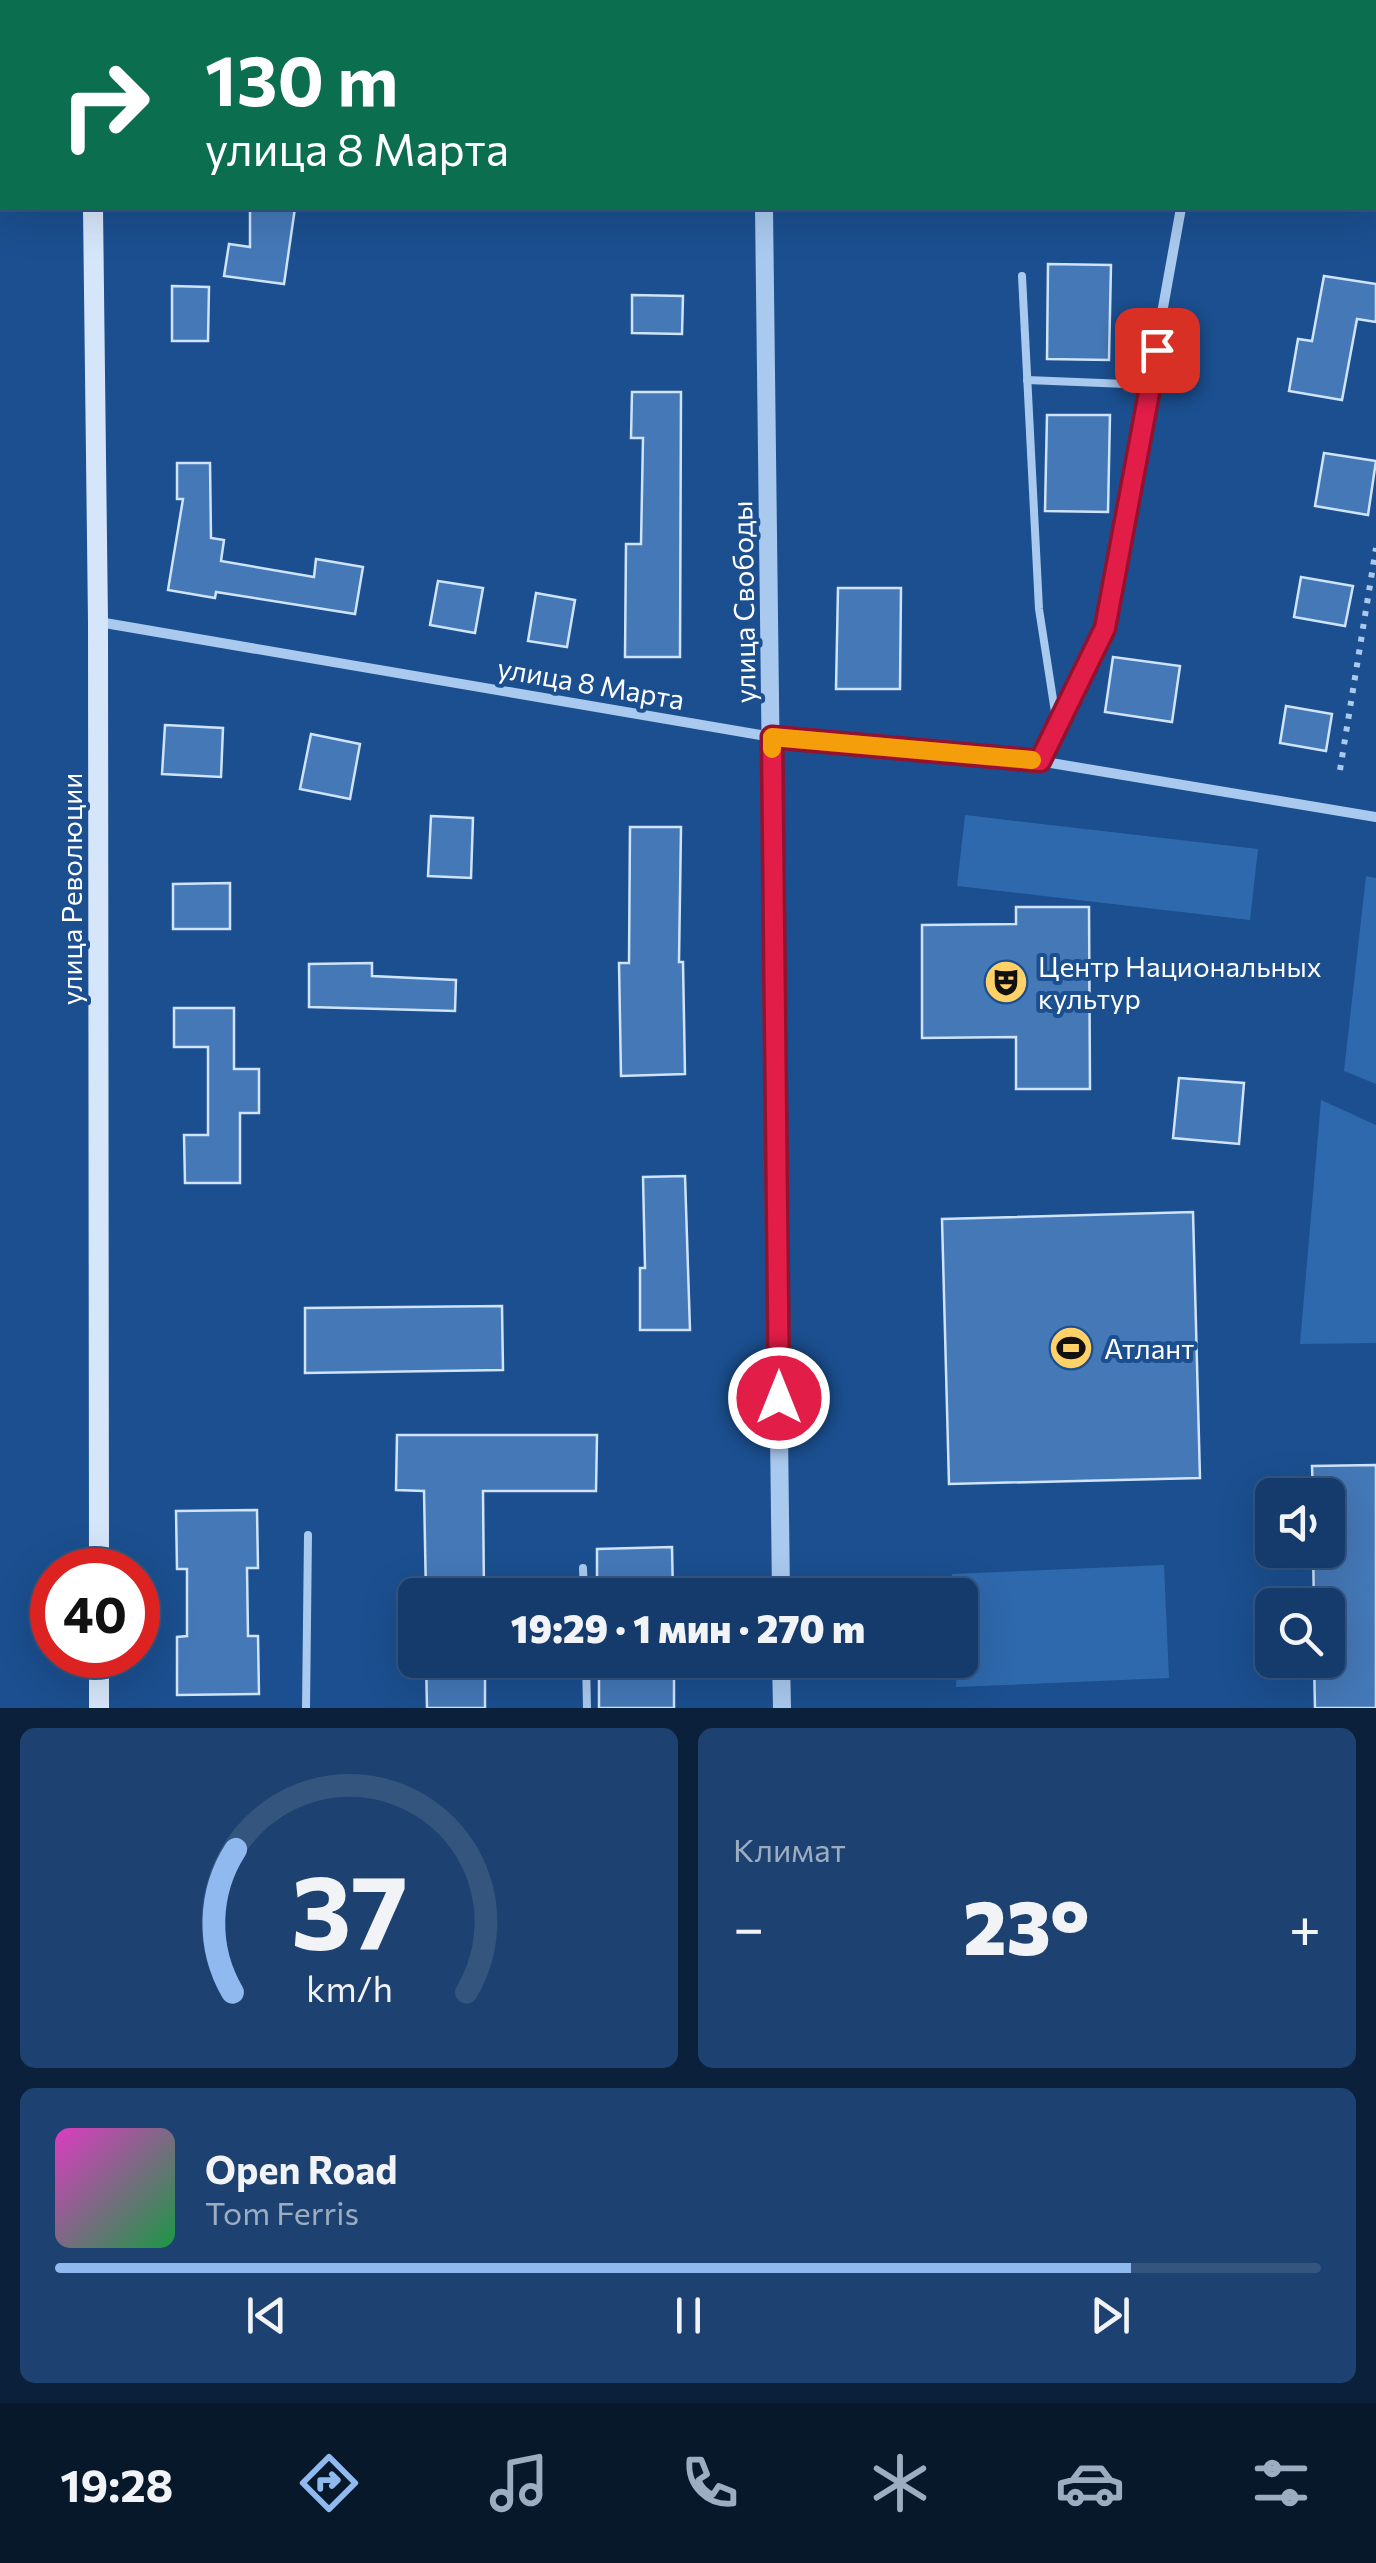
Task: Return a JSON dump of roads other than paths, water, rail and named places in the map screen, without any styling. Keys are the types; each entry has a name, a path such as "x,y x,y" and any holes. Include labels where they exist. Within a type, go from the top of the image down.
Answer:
{"main road":[{"name":"улица Революции","path":"94,210 99,1548"},
{"path":"99,1678 99,1708"}],"street":[{"name":"улица Свободы","path":"764,210 781,1578"},
{"path":"1040,761 1105,628 1181,210"},
{"name":"улица 8 Марта","path":"98,622 772,737 1040,761 1376,817"},
{"path":"782,1678 782,1708"}],"lane":[{"path":"1022,276 1039,609 1058,725"},
{"path":"1028,380 1151,385"},
{"path":"306,1708 308,1536"},
{"path":"583,1568 583,1578"},
{"path":"586,1678 587,1708"}],"place":[{"name":"Центр Национальных культур","path":"1006,982"},
{"name":"Атлант","path":"1071,1348"}]}
